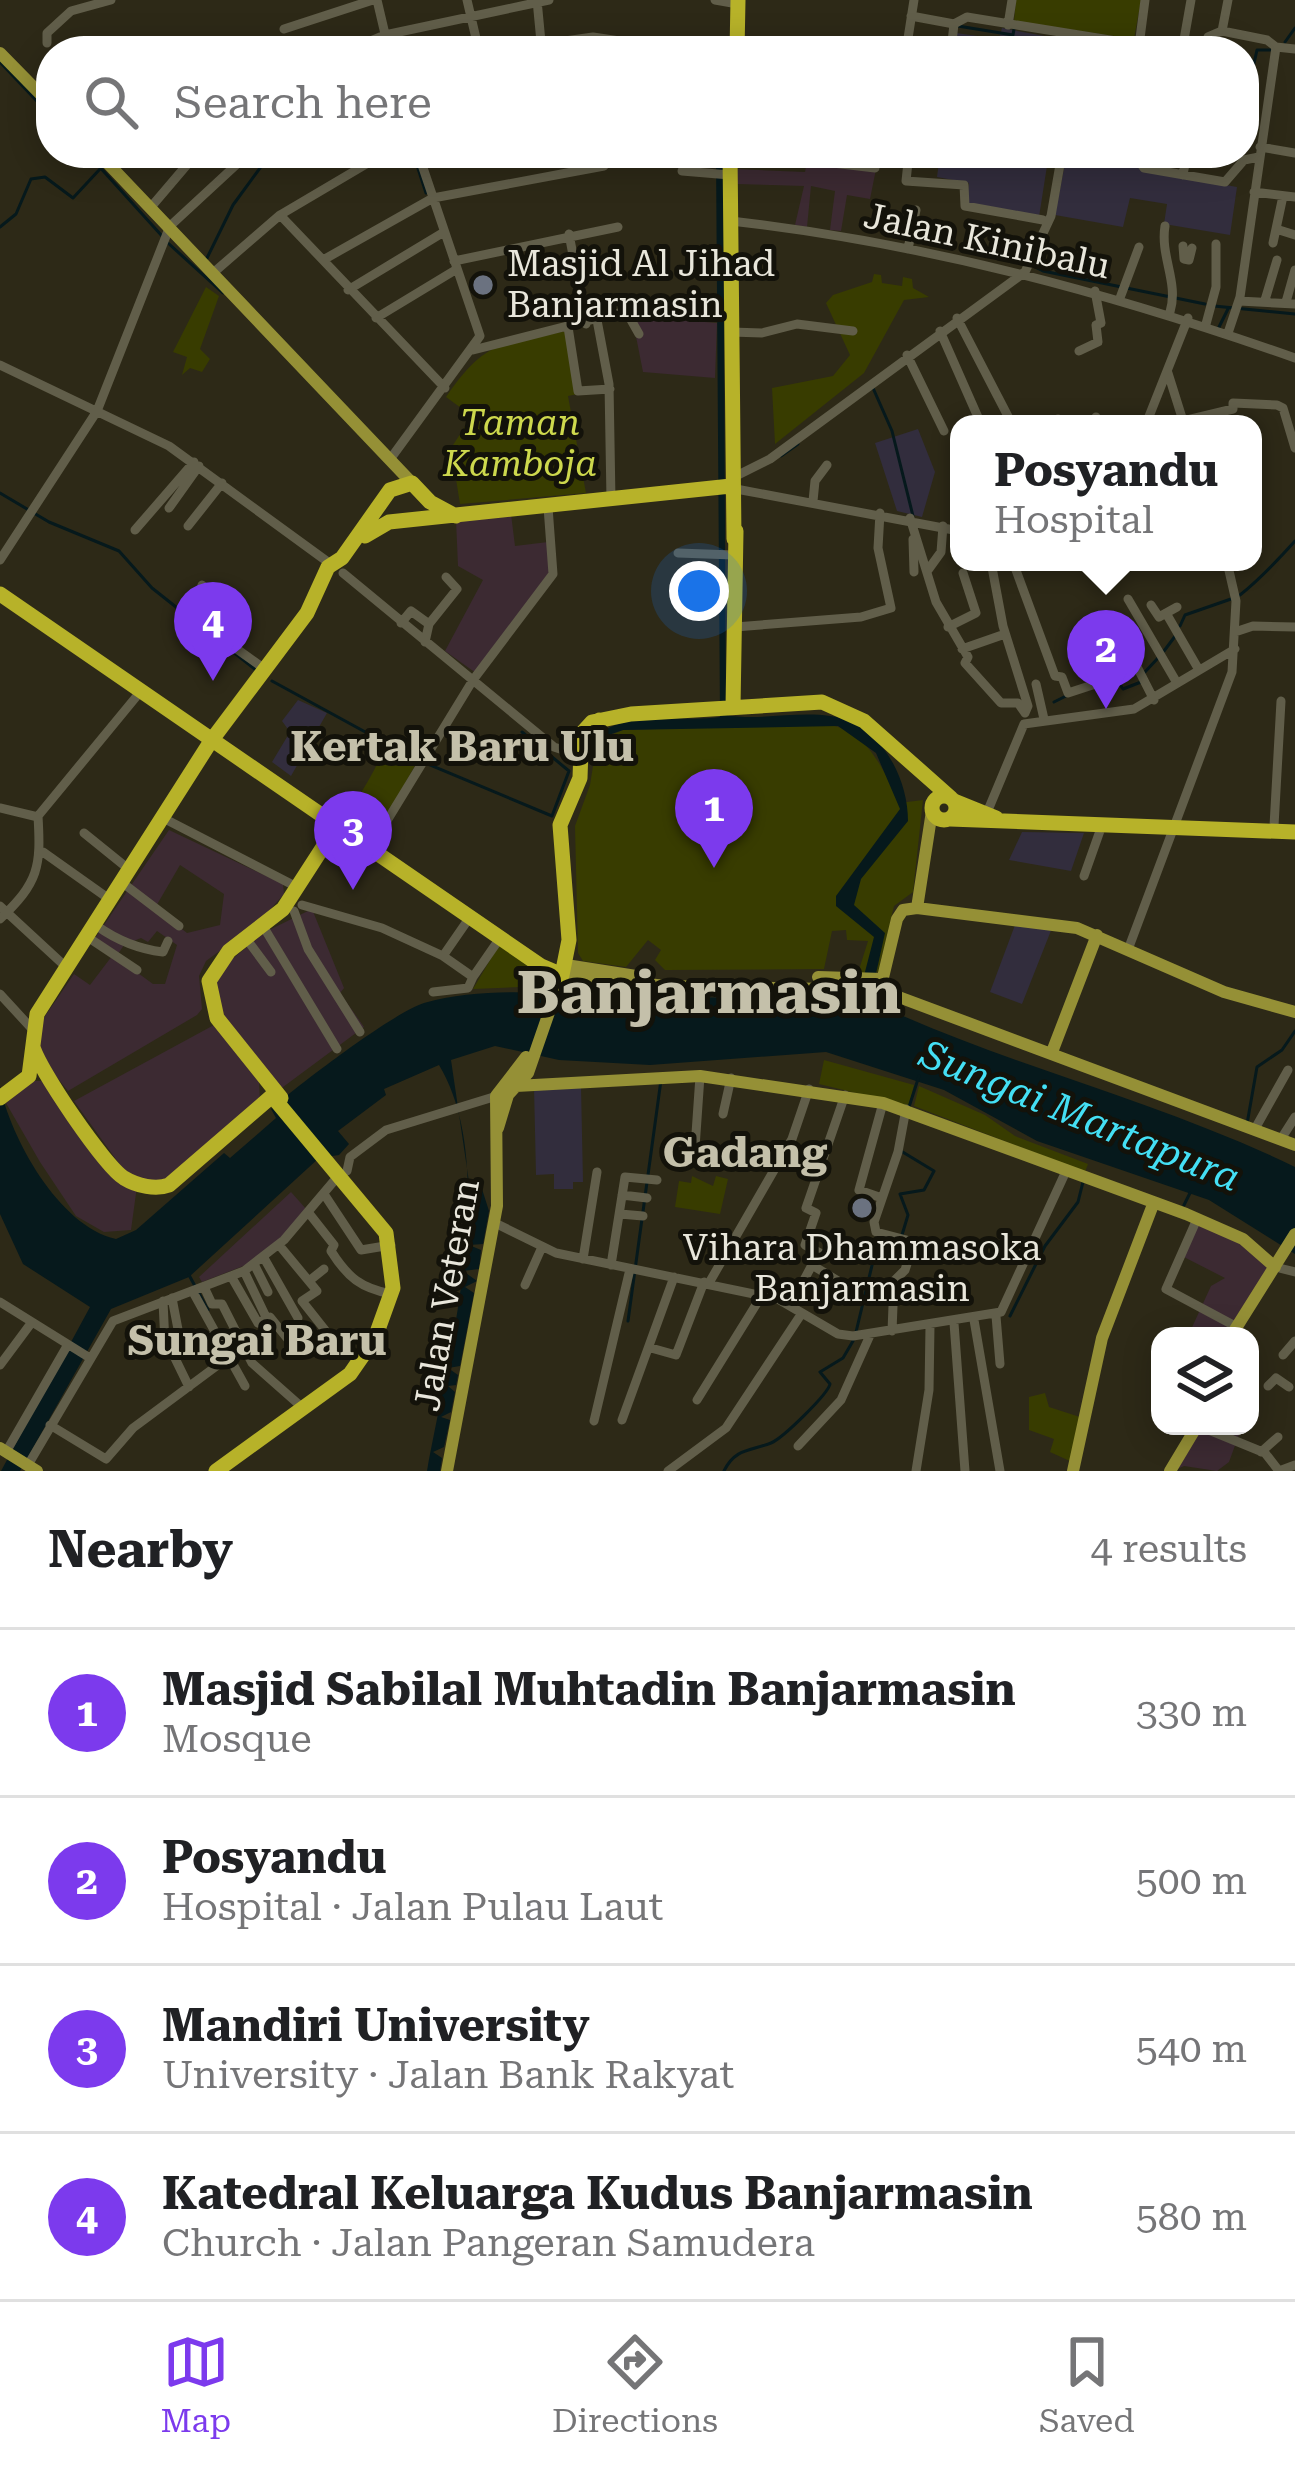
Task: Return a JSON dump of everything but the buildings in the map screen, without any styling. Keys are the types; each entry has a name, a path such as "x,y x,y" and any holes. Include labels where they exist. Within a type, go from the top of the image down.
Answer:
{"highway":[{"path":"730,2 735,36"},
{"path":"726,168 732,433 728,550 735,627 734,676 727,708"},
{"path":"336,577 386,496 412,483 430,502 456,516"},
{"path":"30,1078 33,1038 68,969 216,742 316,598 370,530 389,522 728,485"},
{"path":"386,496 389,522"},
{"path":"424,519 430,502"},
{"path":"0,589 216,742 559,971"},
{"path":"734,676 770,704"},
{"path":"559,971 560,825 576,787 575,749 599,720 832,703 864,721 953,800"},
{"path":"915,765 939,815"},
{"path":"939,815 940,796 989,820 1295,829"},
{"path":"939,815 1108,827 1295,829"},
{"path":"338,821 416,875"},
{"path":"230,1471 354,1381 382,1342 399,1289 397,1246 378,1210 259,1073 217,1018 208,990 216,964 294,901 338,821"},
{"path":"445,894 500,938 559,971"},
{"path":"33,1038 50,1081 120,1175 154,1188 169,1184 276,1095"},
{"path":"259,1073 264,1088 260,1109"},
{"path":"0,1101 30,1078 50,1081"},
{"path":"216,1471 304,1409 364,1358 391,1294 391,1245 342,1169"}],"main road":[{"path":"0,52 36,89"},
{"path":"113,168 151,207 167,235 213,273 412,483"},
{"path":"386,496 393,461"},
{"path":"916,908 929,834 939,815"},
{"path":"878,984 899,914 916,908 1055,923 1129,946 1224,992 1295,1012"},
{"path":"1052,1052 1097,935"},
{"path":"498,1128 513,1088 527,1069 559,971 878,984 1288,1142"},
{"path":"527,1069 554,1083"},
{"path":"498,1128 496,1096 527,1069"},
{"path":"513,1088 700,1076 883,1103 1197,1219 1243,1239 1275,1267"},
{"name":"Jalan Veteran","path":"447,1471 495,1222 498,1128"},
{"path":"1073,1471 1102,1338 1154,1202"},
{"path":"1237,1327 1295,1234"},
{"path":"1169,1471 1192,1435"},
{"path":"3,1455 28,1469"}],"street":[{"path":"48,36 60,17 110,0"},
{"path":"284,29 375,0 381,36 541,1 541,36"},
{"path":"467,0 476,36"},
{"path":"908,36 914,0"},
{"path":"1008,25 1012,0"},
{"path":"1140,36 1145,0"},
{"path":"1184,36 1192,0"},
{"path":"1222,32 1228,0"},
{"path":"911,16 954,24"},
{"path":"953,36 954,24 962,17 1077,36"},
{"path":"1211,36 1222,32 1244,36"},
{"path":"1259,159 1282,48"},
{"path":"1260,152 1295,153"},
{"path":"151,207 184,168"},
{"path":"0,560 97,411 167,235 231,168"},
{"path":"213,273 280,215 360,168"},
{"path":"393,461 473,350 479,328 423,168"},
{"path":"323,260 433,198 593,168"},
{"path":"682,171 715,168"},
{"path":"867,168 874,169"},
{"path":"907,168 905,181 923,185 927,168"},
{"path":"728,485 1027,274 1056,168"},
{"path":"1144,168 1225,182 1237,168"},
{"path":"1183,175 1184,168"},
{"path":"1216,244 1209,305 1218,329 1237,307 1258,168"},
{"path":"926,178 964,184 965,206 1047,213"},
{"path":"1254,192 1289,196 1273,243"},
{"path":"908,249 916,210"},
{"path":"280,215 445,388"},
{"name":"Jalan Kinibalu","path":"729,220 908,249 1095,291 1175,296 1188,319 1295,358"},
{"path":"1165,226 1162,245 1175,296"},
{"path":"376,318 456,265 569,234 618,227"},
{"path":"1276,229 1295,235"},
{"path":"348,290 444,232"},
{"path":"569,234 597,321 610,389 611,500"},
{"path":"1123,291 1139,247"},
{"path":"1175,296 1184,259 1190,259 1188,247"},
{"path":"1265,300 1277,260"},
{"path":"1237,307 1265,300 1291,303 1295,270"},
{"path":"1079,351 1098,342 1096,325 1101,323 1095,291"},
{"path":"473,350 617,312 632,314 639,334"},
{"path":"1150,415 1188,319"},
{"path":"959,321 1007,415"},
{"path":"731,332 762,333 794,324 853,331"},
{"path":"568,327 578,391 610,389"},
{"path":"942,334 977,415"},
{"path":"909,358 944,430"},
{"path":"0,364 196,464 546,739 575,749"},
{"path":"1168,373 1181,415"},
{"path":"1214,415 1233,410 1233,404 1277,405 1283,408 1295,448"},
{"path":"169,508 196,464"},
{"path":"135,530 196,464"},
{"path":"813,501 815,481 826,465"},
{"path":"188,526 221,483"},
{"path":"728,485 950,528"},
{"path":"374,842 473,680 553,574 548,507"},
{"path":"735,627 861,617 892,608 878,548 880,513"},
{"path":"913,519 914,572"},
{"path":"928,569 941,551 944,526"},
{"path":"914,534 965,663 1001,703 1018,703 1026,718"},
{"path":"678,553 728,550"},
{"path":"989,820 1028,706 1005,634 993,571"},
{"path":"1016,571 1055,676 1062,677 1068,694 1117,677 1112,648"},
{"path":"1129,946 1229,679 1236,597 1229,571"},
{"path":"948,627 976,613 963,573"},
{"path":"424,642 429,624 457,589 446,577"},
{"path":"202,585 232,635 227,642 266,670"},
{"path":"1128,599 1178,683"},
{"path":"1151,605 1158,617 1172,610 1177,634 1199,670"},
{"path":"401,623 411,611 429,624"},
{"path":"1235,632 1253,626 1295,627"},
{"path":"962,649 1005,634"},
{"path":"1026,718 1122,712 1154,700 1235,650"},
{"path":"1130,653 1154,700"},
{"path":"1036,684 1045,719"},
{"path":"68,969 2,912 35,878 43,852 38,818 142,690"},
{"path":"1274,826 1281,701"},
{"path":"0,808 38,818"},
{"path":"165,818 294,901 382,928 442,956 473,977"},
{"path":"1084,877 1101,828 1108,827"},
{"path":"84,833 179,926"},
{"path":"43,852 112,902"},
{"path":"294,901 295,923 360,1032"},
{"path":"442,956 471,916"},
{"path":"263,926 337,1049"},
{"path":"93,932 156,953 163,952 168,941"},
{"path":"93,932 137,970"},
{"path":"245,938 271,972"},
{"path":"433,992 468,988 500,938"},
{"path":"303,996 328,984"},
{"path":"0,994 33,1038"},
{"path":"1249,1124 1288,1070"},
{"path":"694,1162 700,1076"},
{"path":"723,1114 731,1078"},
{"path":"28,1469 89,1357 124,1313 198,1289 254,1264 279,1245 350,1157 386,1130 513,1088"},
{"path":"651,1348 676,1355 706,1283 792,1139 809,1089"},
{"path":"790,1306 820,1253 805,1245 816,1213 806,1208 845,1095"},
{"path":"879,1197 860,1190 883,1103"},
{"path":"892,1331 894,1281 905,1270 914,1242 875,1231 879,1197 898,1152 908,1110"},
{"path":"1288,1142 1295,1117"},
{"path":"1000,1364 996,1316 1020,1281 1067,1169"},
{"path":"583,1259 597,1172"},
{"path":"611,1265 625,1176 657,1180"},
{"path":"324,1194 361,1250 391,1245"},
{"path":"622,1195 647,1198"},
{"path":"308,1212 334,1246 331,1251 342,1268 364,1290 391,1294"},
{"path":"620,1214 643,1216"},
{"path":"1197,1219 1166,1289 1226,1327"},
{"path":"495,1222 542,1247 583,1259 762,1295 838,1334 996,1316"},
{"path":"279,1245 317,1291 302,1301 325,1330"},
{"path":"525,1285 542,1247"},
{"path":"254,1264 268,1292"},
{"path":"254,1264 266,1317 296,1348"},
{"path":"254,1264 298,1318"},
{"path":"814,1265 848,1287"},
{"path":"1275,1267 1295,1272"},
{"path":"309,1281 324,1269"},
{"path":"594,1421 630,1269"},
{"path":"231,1276 248,1312 258,1323 266,1317"},
{"path":"622,1420 674,1277"},
{"path":"198,1289 226,1359 245,1386"},
{"path":"198,1289 212,1304 222,1304 252,1363 304,1409"},
{"path":"697,1400 762,1295"},
{"path":"168,1300 181,1345 214,1334"},
{"path":"168,1300 168,1347 189,1387"},
{"path":"0,1302 89,1357"},
{"path":"668,1471 726,1428 802,1312"},
{"path":"974,1320 1000,1471"},
{"path":"0,1365 32,1322"},
{"path":"953,1323 965,1471"},
{"path":"916,1471 928,1390 930,1326"},
{"path":"798,1447 841,1400 862,1334"},
{"path":"1283,1355 1295,1341"},
{"path":"3,1455 68,1346"},
{"path":"50,1425 106,1459 133,1428 226,1359"},
{"path":"1268,1385 1277,1378 1293,1386"},
{"path":"1221,1435 1262,1451 1279,1471 1295,1465"},
{"path":"1262,1451 1278,1437"}],"shaded area":[{"path":"1002,28 1045,36 1000,36"},
{"path":"806,168 876,169 870,199 847,195 841,231 830,230 835,191 811,186 807,227 795,225 804,186 735,184 736,169 805,172"},
{"path":"938,168 1047,168 1039,217 966,203 969,183 937,177"},
{"path":"1064,168 1140,168 1237,187 1230,235 1164,224 1167,204 1130,198 1123,227 1055,215"},
{"path":"632,316 717,323 715,378 643,372"},
{"path":"918,429 935,472 922,517 897,511 875,443"},
{"path":"511,514 515,546 548,542 550,571 476,673 445,651 483,580 458,566 456,520"},
{"path":"298,700 327,713 291,776 272,762 290,732 282,721"},
{"path":"169,830 283,884 284,894 259,922 206,961 199,976 202,1009 197,1015 68,1091 39,1055 41,1022 74,974 90,985 112,956 93,941","holes":["180,865 224,894 220,925 187,933 155,908","157,931 177,945 165,984 153,984 116,957 124,945 141,938 148,942"]},
{"path":"1022,832 1084,833 1071,871 1009,860"},
{"path":"312,909 344,988 340,993 364,1027 279,1090 216,1009 214,985 220,969 265,932"},
{"path":"1015,925 1052,928 1022,1004 990,992"},
{"path":"214,1025 259,1081 260,1101 160,1184 128,1176 74,1101"},
{"path":"33,1081 47,1081 137,1186 131,1230 104,1232 76,1216 40,1162 6,1103"},
{"path":"581,1086 583,1182 573,1182 573,1189 554,1189 554,1174 536,1175 534,1087"},
{"path":"291,1192 307,1210 278,1241 251,1263 202,1282 199,1277"},
{"path":"1197,1222 1238,1240 1269,1269 1232,1327 1192,1327 1211,1286 1225,1278 1180,1255"},
{"path":"1194,1435 1239,1435 1229,1462 1217,1471 1184,1466 1173,1471"}],"green space":[{"path":"1016,0 1141,0 1135,36 1014,21"},
{"path":"874,274 881,275 882,283 902,286 903,277 912,279 913,288 929,297 904,300 864,373 775,444 772,388 833,376 850,355 826,303 833,295 872,282"},
{"path":"206,287 219,296 200,349 210,359 202,372 190,368 182,375 187,357 173,352"},
{"name":"Taman Kamboja","path":"567,331 578,394 568,396 586,493 460,504 451,448 472,416 446,397 484,354"},
{"path":"818,724 848,731 860,740 878,762 899,803 923,800 913,892 894,906 878,972 858,973 868,941 847,940 846,930 832,931 824,969 665,970 655,960 661,950 648,940 626,967 583,961 578,953 575,826 590,785 597,741 623,730"},
{"path":"384,746 417,762 377,833 347,815"},
{"path":"499,945 535,969 547,986 473,989"},
{"path":"824,1060 914,1085 909,1106 819,1084"},
{"path":"919,1086 985,1115 1015,1136 1088,1164 1085,1172 914,1106"},
{"path":"692,1176 713,1186 716,1176 728,1179 720,1214 675,1207 679,1181 691,1183"},
{"path":"1045,1393 1049,1407 1083,1418 1072,1462 1050,1452 1054,1439 1029,1430 1029,1397"}],"water":[{"name":"Sungai Martapura","path":"716,168 723,168 726,715 817,715 847,720 876,740 896,770 908,821 861,879 854,905 885,933 870,1001 975,1045 1190,1122 1295,1167 1295,1254 1209,1200 1037,1141 944,1090 826,1052 650,1065 559,1060 495,1046 451,1060 462,1132 439,1065 384,1089 386,1095 338,1131 349,1144 339,1155 319,1158 189,1277 111,1309 20,1471 1,1471 90,1307 23,1264 0,1214 0,1086 26,1153 56,1198 95,1231 116,1239 136,1230 224,1153 230,1158 276,1118 271,1109 302,1084 369,1034 424,1003 507,992 858,999 874,937 836,906 836,896 900,809 876,753 838,726 623,730 594,740 605,730 635,720 720,717"},
{"path":"466,1164 469,1182 482,1189 489,1211 483,1244 469,1245 481,1250 479,1269 463,1271"},
{"path":"463,1271 477,1281 465,1287 474,1293 460,1366 448,1368 458,1375 456,1385 448,1386 455,1392 451,1412 441,1417 450,1420 444,1447 433,1452 442,1458 440,1471 427,1471"}],"waterway":[{"path":"958,26 1013,35 1014,29"},
{"path":"1285,42 1295,28"},
{"path":"1259,50 1273,50"},
{"path":"0,62 36,100"},
{"path":"101,168 162,236"},
{"path":"207,258 233,205 260,168"},
{"path":"418,168 426,193"},
{"path":"0,227 16,214 31,179 45,177 73,198 100,169"},
{"path":"168,243 223,293"},
{"path":"1036,259 1035,267 1043,271 1205,304"},
{"path":"1214,306 1295,314"},
{"path":"1219,327 1228,309"},
{"path":"873,388 892,431 913,516"},
{"path":"781,456 798,444"},
{"path":"0,493 49,522 119,551 152,588 224,645"},
{"path":"1240,595 1295,541"},
{"path":"1180,626 1185,615 1231,599"},
{"path":"1164,651 1176,635"},
{"path":"232,651 257,671"},
{"path":"1144,673 1158,658"},
{"path":"1117,680 1123,689 1141,682"},
{"path":"272,681 411,757 552,816 569,771 522,732"},
{"path":"1054,702 1068,695"},
{"path":"1247,1124 1257,1067 1282,1050 1295,1031"},
{"name":"Sungai Martapura","path":"909,1107 919,1076"},
{"path":"628,1321 661,1080"},
{"path":"901,1151 934,1171 924,1190 900,1194 908,1215 902,1235"},
{"path":"1010,1316 1045,1246 1078,1202 1083,1182"},
{"name":"Sungai Martapura","path":"1184,1205 1190,1193"},
{"path":"856,1332 875,1253 881,1248 898,1252 901,1244"},
{"path":"189,1275 208,1310"},
{"path":"724,1471 738,1454 785,1433 822,1397 830,1384 820,1372 843,1358 853,1341"}],"place":[{"name":"Masjid Al Jihad Banjarmasin","path":"483,285"},
{"name":"Katedral Keluarga Kudus Banjarmasin","path":"213,681"},
{"name":"Posyandu","path":"1106,709"},
{"name":"Masjid Sabilal Muhtadin Banjarmasin","path":"714,868"},
{"name":"Mandiri University","path":"353,890"},
{"name":"Vihara Dhammasoka Banjarmasin","path":"862,1208"}],"district":[{"name":"Kertak Baru Ulu","path":"462,746"},
{"name":"Banjarmasin","path":"709,992"},
{"name":"Gadang","path":"745,1152"},
{"name":"Sungai Baru","path":"257,1340"}]}
